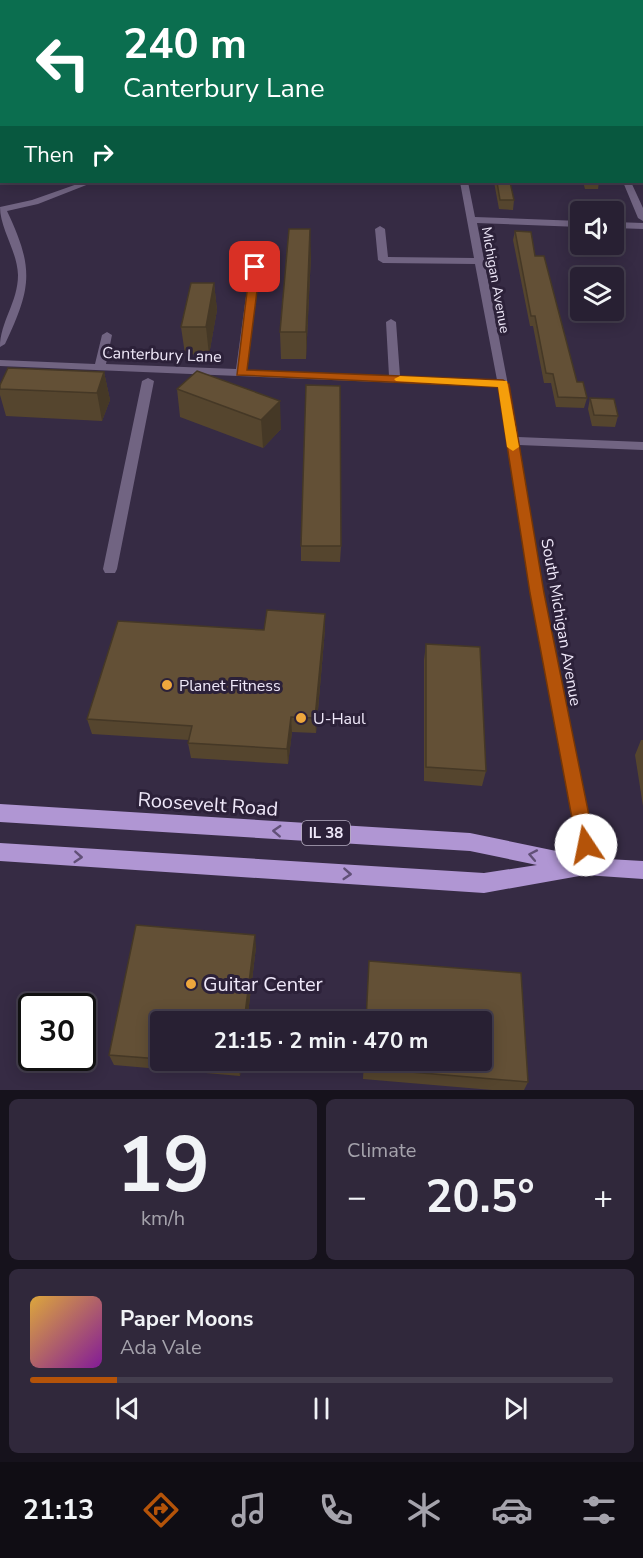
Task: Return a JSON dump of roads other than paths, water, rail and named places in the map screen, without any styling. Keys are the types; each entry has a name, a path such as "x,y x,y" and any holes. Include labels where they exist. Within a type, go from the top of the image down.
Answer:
{"main road":[{"name":"Roosevelt Road","path":"0,813 470,842 591,867 643,870"},
{"name":"Roosevelt Road","path":"0,852 484,883 591,867"}],"street":[{"path":"0,344 15,315 24,283 21,254 1,210 87,183"},
{"name":"Michigan Avenue","path":"464,183 503,384"},
{"path":"627,183 643,218"},
{"path":"471,220 570,224"},
{"path":"624,225 643,226"},
{"path":"381,229 383,260 479,261"},
{"path":"241,373 255,267"},
{"path":"391,322 395,379"},
{"path":"99,368 107,335"},
{"name":"Canterbury Lane","path":"0,363 503,384"},
{"path":"110,569 148,381"},
{"name":"South Michigan Avenue","path":"503,384 537,593 591,867"},
{"path":"512,441 643,446"}],"place":[{"name":"Planet Fitness","path":"167,685"},
{"name":"U-Haul","path":"301,718"},
{"name":"Guitar Center","path":"191,984"}]}
